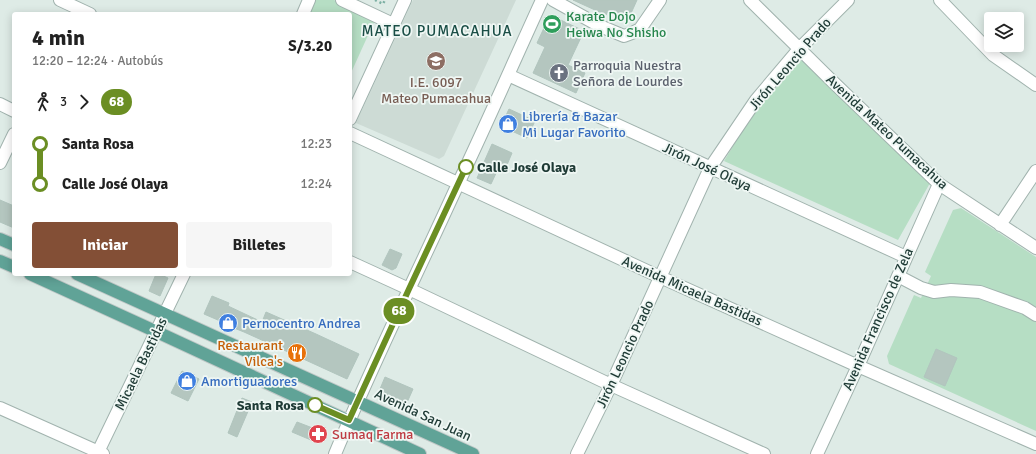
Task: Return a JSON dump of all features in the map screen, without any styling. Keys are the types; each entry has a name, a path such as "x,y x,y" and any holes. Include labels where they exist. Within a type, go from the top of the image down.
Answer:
{"main road":[{"path":"0,239 12,245"},
{"path":"0,261 12,266"},
{"path":"34,276 420,454"},
{"name":"Avenida San Juan","path":"81,276 473,454"}],"street":[{"path":"304,12 309,0"},
{"path":"342,0 393,24"},
{"path":"352,115 405,0"},
{"path":"335,454 349,420 542,0"},
{"path":"553,0 600,26 624,36 640,29 660,0"},
{"name":"Avenida Mateo Pumacahua","path":"750,0 938,184 1036,248"},
{"name":"Jirón Leoncio Prado","path":"577,454 611,385 710,168 756,100 799,49 848,0"},
{"path":"940,0 993,55 1036,85"},
{"path":"66,4 85,12"},
{"name":"Jirón José Olaya","path":"508,75 906,257"},
{"path":"0,104 12,110"},
{"name":"Avenida Micaela Bastidas","path":"352,134 660,277 1036,444"},
{"path":"0,163 12,138"},
{"path":"1000,225 1036,170"},
{"name":"Avenida Francisco de Zela","path":"817,454 858,366 938,184"},
{"path":"352,263 611,385 764,454"},
{"name":"Micaela Bastidas","path":"100,453 183,276"},
{"path":"898,276 922,288 934,292 951,290 980,292 1025,308 1036,315"},
{"path":"0,408 100,453"}],"path":[{"path":"375,0 383,4 385,0"}],"shaded area":[{"name":"I.E. 6097 Mateo Pumacahua","path":"413,0 516,0 444,156 439,159 356,123"}],"green space":[{"path":"314,0 334,0 375,20 352,71 352,12 308,12"},
{"path":"801,58 930,183 898,240 724,161 752,115"},
{"path":"961,208 1036,257 1036,431 889,364 887,356 914,295 921,298 931,276 925,272 953,210"}],"building":[{"path":"573,0 637,0 628,20 608,11 606,15"},
{"path":"550,15 584,31 568,65 585,73 576,93 533,73 545,47 537,43"},
{"path":"509,109 535,121 527,138 501,126"},
{"path":"492,144 512,153 504,172 498,169 491,184 477,178"},
{"path":"0,200 12,205 12,227 0,222"},
{"path":"390,249 402,254 396,268 392,270 382,265"},
{"path":"155,276 164,276 168,278 160,296 149,291"},
{"path":"212,296 229,303 228,306 262,322 266,312 359,354 347,379 204,314"},
{"path":"936,349 957,358 945,386 924,377"},
{"path":"182,371 199,379 188,401 171,393"},
{"path":"385,377 413,389 405,407 382,397 380,389"},
{"path":"242,398 252,402 237,437 228,433"},
{"path":"297,422 323,432 318,443 292,432"}],"bus line":[{"name":"68","path":"315,405 349,420 466,167"}],"place":[{"name":"Karate Dojo Heiwa No Shisho","path":"552,24"},
{"name":"I.E. 6097 Mateo Pumacahua","path":"436,61"},
{"name":"Parroquia Nuestra Señora de Lourdes","path":"559,73"},
{"name":"Librería & Bazar Mi Lugar Favorito","path":"508,124"},
{"name":"Calle José Olaya","path":"466,167"},
{"name":"Pernocentro Andrea","path":"228,323"},
{"name":"Restaurant Vilca's","path":"297,353"},
{"name":"Amortiguadores","path":"187,381"},
{"name":"Santa Rosa","path":"315,405"},
{"name":"Sumaq Farma","path":"318,434"}],"district":[{"name":"MATEO PUMACAHUA","path":"437,31"}]}
